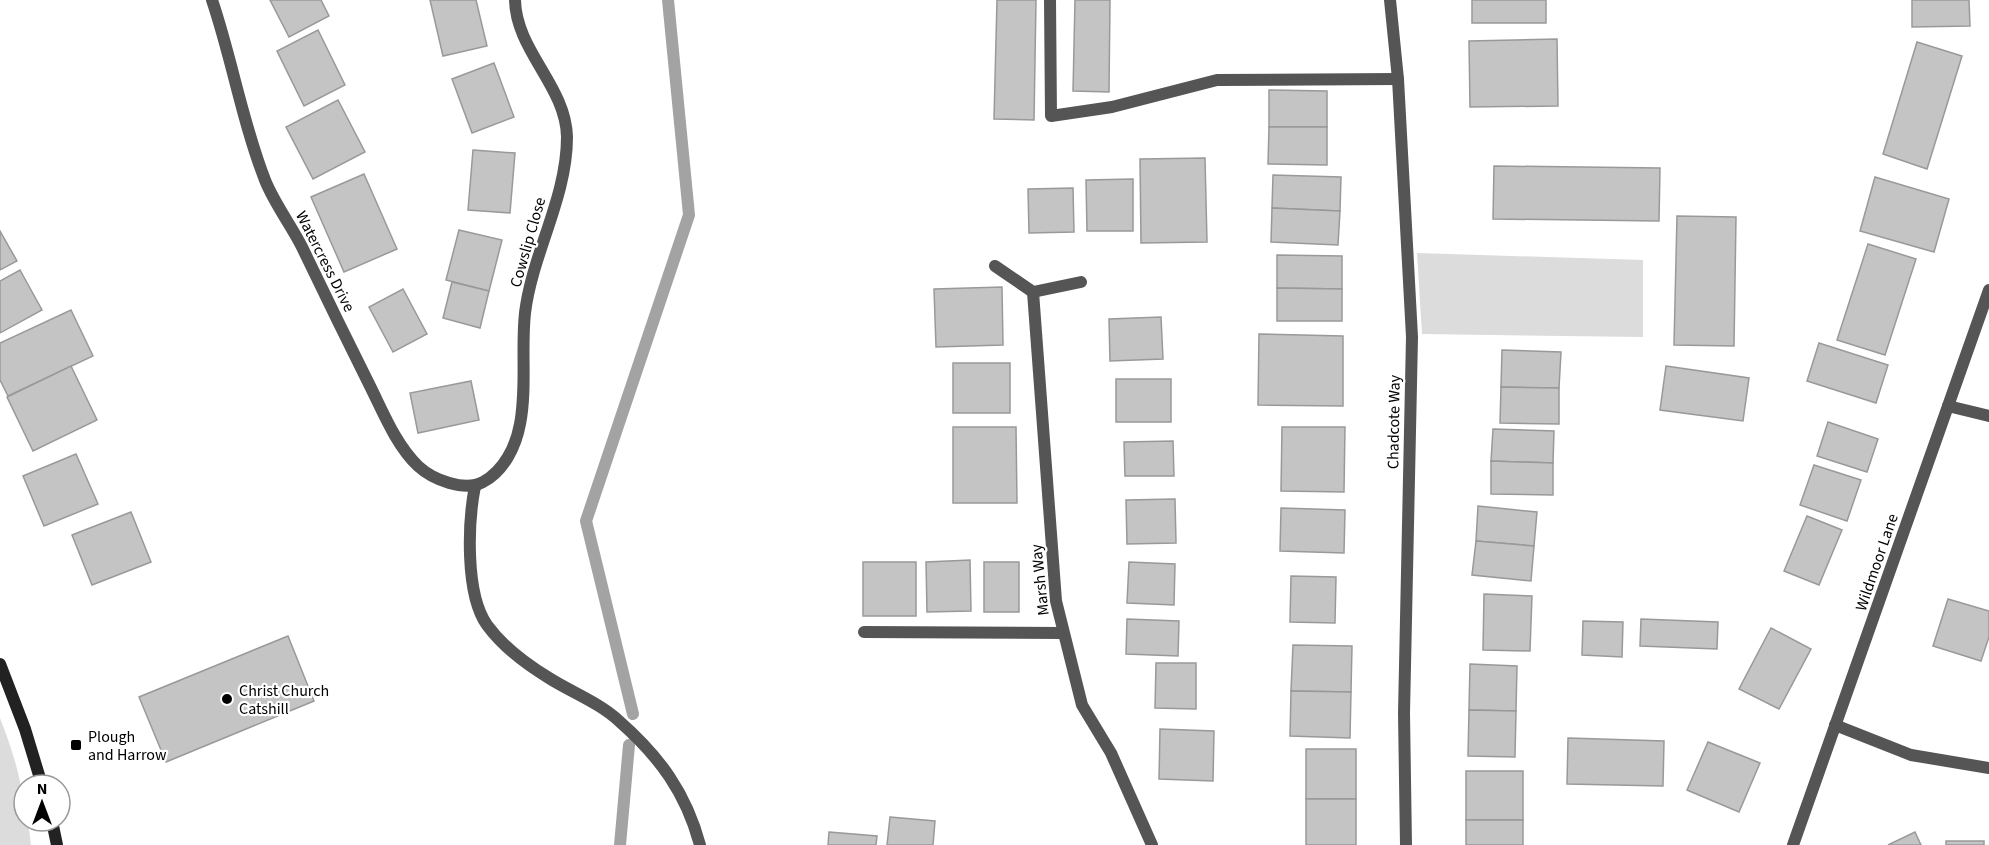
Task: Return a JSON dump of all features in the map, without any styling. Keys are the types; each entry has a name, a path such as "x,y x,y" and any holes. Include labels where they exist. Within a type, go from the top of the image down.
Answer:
{"main road":[{"path":"0,664 25,729 38,773"}],"street":[{"name":"Watercress Drive","path":"212,0 246,124 266,182 297,238 395,435 418,466 443,481 475,486"},
{"name":"Cowslip Close","path":"475,486 495,476 510,453 520,424 525,313 531,280 562,174 567,136 563,109 524,37 515,14 515,0"},
{"path":"1050,0 1050,116 1112,107 1217,81 1398,79"},
{"name":"Chadcote Way","path":"1390,0 1398,79 1412,338 1404,713 1406,845"},
{"path":"995,266 1033,292 1081,282"},
{"name":"Wildmoor Lane","path":"1792,845 1989,290"},
{"name":"Marsh Way","path":"1033,292 1056,602 1082,705 1111,753 1152,845"},
{"path":"1948,406 1989,416"},
{"path":"475,486 469,516 469,549 473,586 485,623 509,650 528,664 618,720 670,775 691,812 700,845"},
{"path":"864,632 1064,633"},
{"path":"1835,725 1911,755 1971,767 1989,768"}],"shaded area":[{"path":"1417,253 1643,260 1643,337 1422,334"},
{"path":"0,718 18,773 12,773 12,833 30,833 31,845 0,845"}],"building":[{"path":"270,0 321,0 329,16 289,37"},
{"path":"430,0 476,0 487,46 443,56"},
{"path":"997,0 1036,0 1034,120 994,119"},
{"path":"1075,0 1110,0 1109,92 1073,91"},
{"path":"1472,0 1546,0 1546,23 1472,23"},
{"path":"1912,0 1969,0 1970,26 1912,27"},
{"path":"318,30 345,85 304,106 277,51"},
{"path":"1557,39 1558,106 1470,107 1469,41"},
{"path":"1917,42 1962,56 1927,169 1883,154"},
{"path":"494,63 514,117 472,133 452,79"},
{"path":"1269,90 1327,91 1327,127 1269,127"},
{"path":"338,100 365,152 313,179 286,127"},
{"path":"1269,127 1327,127 1327,165 1268,164"},
{"path":"473,150 515,153 510,213 468,210"},
{"path":"1205,158 1207,242 1141,243 1140,159"},
{"path":"1494,166 1660,168 1659,221 1493,219"},
{"path":"364,174 397,249 344,272 311,197"},
{"path":"1273,175 1341,177 1340,211 1272,208"},
{"path":"1875,177 1949,199 1934,252 1860,231"},
{"path":"1133,179 1133,231 1087,231 1086,180"},
{"path":"1073,188 1074,232 1029,233 1028,189"},
{"path":"1272,208 1340,211 1338,245 1271,242"},
{"path":"1677,216 1736,217 1734,346 1674,345"},
{"path":"459,230 502,240 489,291 446,280"},
{"path":"0,231 17,261 0,270"},
{"path":"1868,244 1916,259 1885,355 1837,340"},
{"path":"1277,255 1342,256 1342,289 1277,288"},
{"path":"20,270 42,310 0,333 0,281"},
{"path":"452,282 489,291 480,328 443,318"},
{"path":"1002,287 1003,345 936,347 934,289"},
{"path":"1277,288 1342,289 1342,321 1277,321"},
{"path":"403,289 427,334 393,352 369,307"},
{"path":"71,310 93,356 8,396 0,380 0,343"},
{"path":"1161,317 1163,359 1110,361 1109,319"},
{"path":"1259,334 1343,336 1343,406 1258,405"},
{"path":"1819,343 1888,365 1876,403 1807,381"},
{"path":"1502,350 1561,352 1559,388 1501,387"},
{"path":"953,363 1010,363 1010,413 953,413"},
{"path":"71,366 97,420 33,451 7,397"},
{"path":"1666,366 1749,378 1743,421 1660,410"},
{"path":"1116,379 1171,379 1171,422 1116,422"},
{"path":"471,381 479,420 418,433 410,393"},
{"path":"1501,387 1559,388 1559,424 1500,423"},
{"path":"1828,422 1878,439 1867,472 1817,456"},
{"path":"953,427 1016,427 1017,503 953,503"},
{"path":"1282,427 1345,427 1344,492 1281,491"},
{"path":"1493,429 1554,431 1553,463 1491,461"},
{"path":"1173,441 1174,476 1125,476 1124,442"},
{"path":"76,454 98,504 44,526 23,476"},
{"path":"1491,461 1553,463 1553,495 1491,494"},
{"path":"1814,465 1861,480 1847,521 1800,505"},
{"path":"1175,499 1176,543 1127,544 1126,500"},
{"path":"1478,506 1537,512 1534,546 1476,541"},
{"path":"1281,508 1345,510 1344,553 1280,551"},
{"path":"131,512 151,562 92,585 72,535"},
{"path":"1807,516 1842,530 1819,585 1784,571"},
{"path":"1476,541 1534,546 1531,581 1472,575"},
{"path":"970,560 971,611 927,612 926,562"},
{"path":"863,562 916,562 916,616 863,616"},
{"path":"984,562 1019,562 1019,612 984,612"},
{"path":"1129,562 1175,564 1174,605 1127,603"},
{"path":"1291,576 1336,577 1335,623 1290,622"},
{"path":"1484,594 1532,596 1530,651 1483,650"},
{"path":"1948,599 1989,611 1989,637 1981,661 1933,646"},
{"path":"1127,619 1179,621 1178,656 1126,654"},
{"path":"1641,619 1718,622 1717,649 1640,646"},
{"path":"1583,621 1623,622 1622,657 1582,655"},
{"path":"1771,628 1811,649 1779,709 1739,689"},
{"name":"Christ Church Catshill","path":"288,636 314,701 166,762 139,697"},
{"path":"1293,645 1352,646 1351,692 1291,691"},
{"path":"1156,663 1196,663 1196,709 1155,708"},
{"path":"1470,664 1517,666 1516,711 1469,710"},
{"path":"1291,691 1351,692 1350,738 1290,736"},
{"path":"1469,710 1516,711 1515,757 1468,756"},
{"path":"1160,729 1214,731 1213,781 1159,779"},
{"path":"1568,738 1664,741 1663,786 1567,784"},
{"path":"1708,742 1760,763 1739,812 1687,790"},
{"path":"1306,749 1356,749 1356,799 1306,799"},
{"path":"1466,771 1523,771 1523,820 1466,820"},
{"path":"1306,799 1356,799 1356,845 1306,845"},
{"path":"890,817 935,821 933,845 887,845"},
{"path":"1466,820 1523,820 1523,845 1466,845"},
{"path":"829,832 877,836 876,845 828,845"},
{"path":"1915,832 1921,845 1888,845"},
{"path":"1946,841 1984,841 1984,845 1946,845"}],"waterway":[{"path":"633,714 586,521 689,215 668,0"},
{"path":"620,845 629,745"}],"place":[{"name":"Christ Church Catshill","path":"227,699"},
{"name":"Plough and Harrow","path":"76,745"}]}
